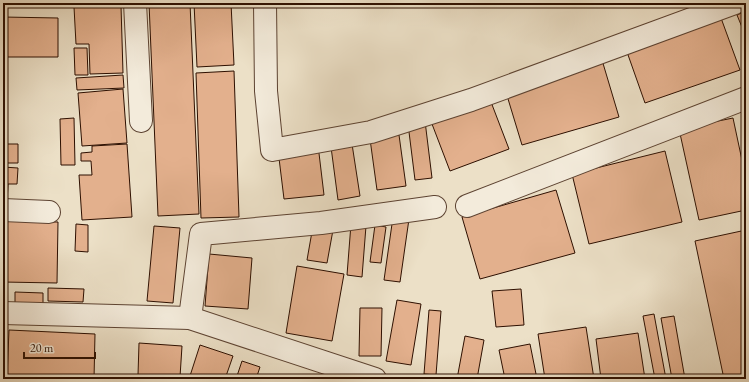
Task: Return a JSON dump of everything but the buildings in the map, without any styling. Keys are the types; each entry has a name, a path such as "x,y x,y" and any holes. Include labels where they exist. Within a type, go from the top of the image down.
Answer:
{"street":[{"path":"135,3 140,121"},
{"path":"265,3 266,91 272,150 371,132 471,100 735,3"},
{"path":"467,206 746,98"},
{"path":"190,318 201,234 321,222 435,207"},
{"path":"3,210 49,212"},
{"path":"3,313 190,318 375,379"}]}
